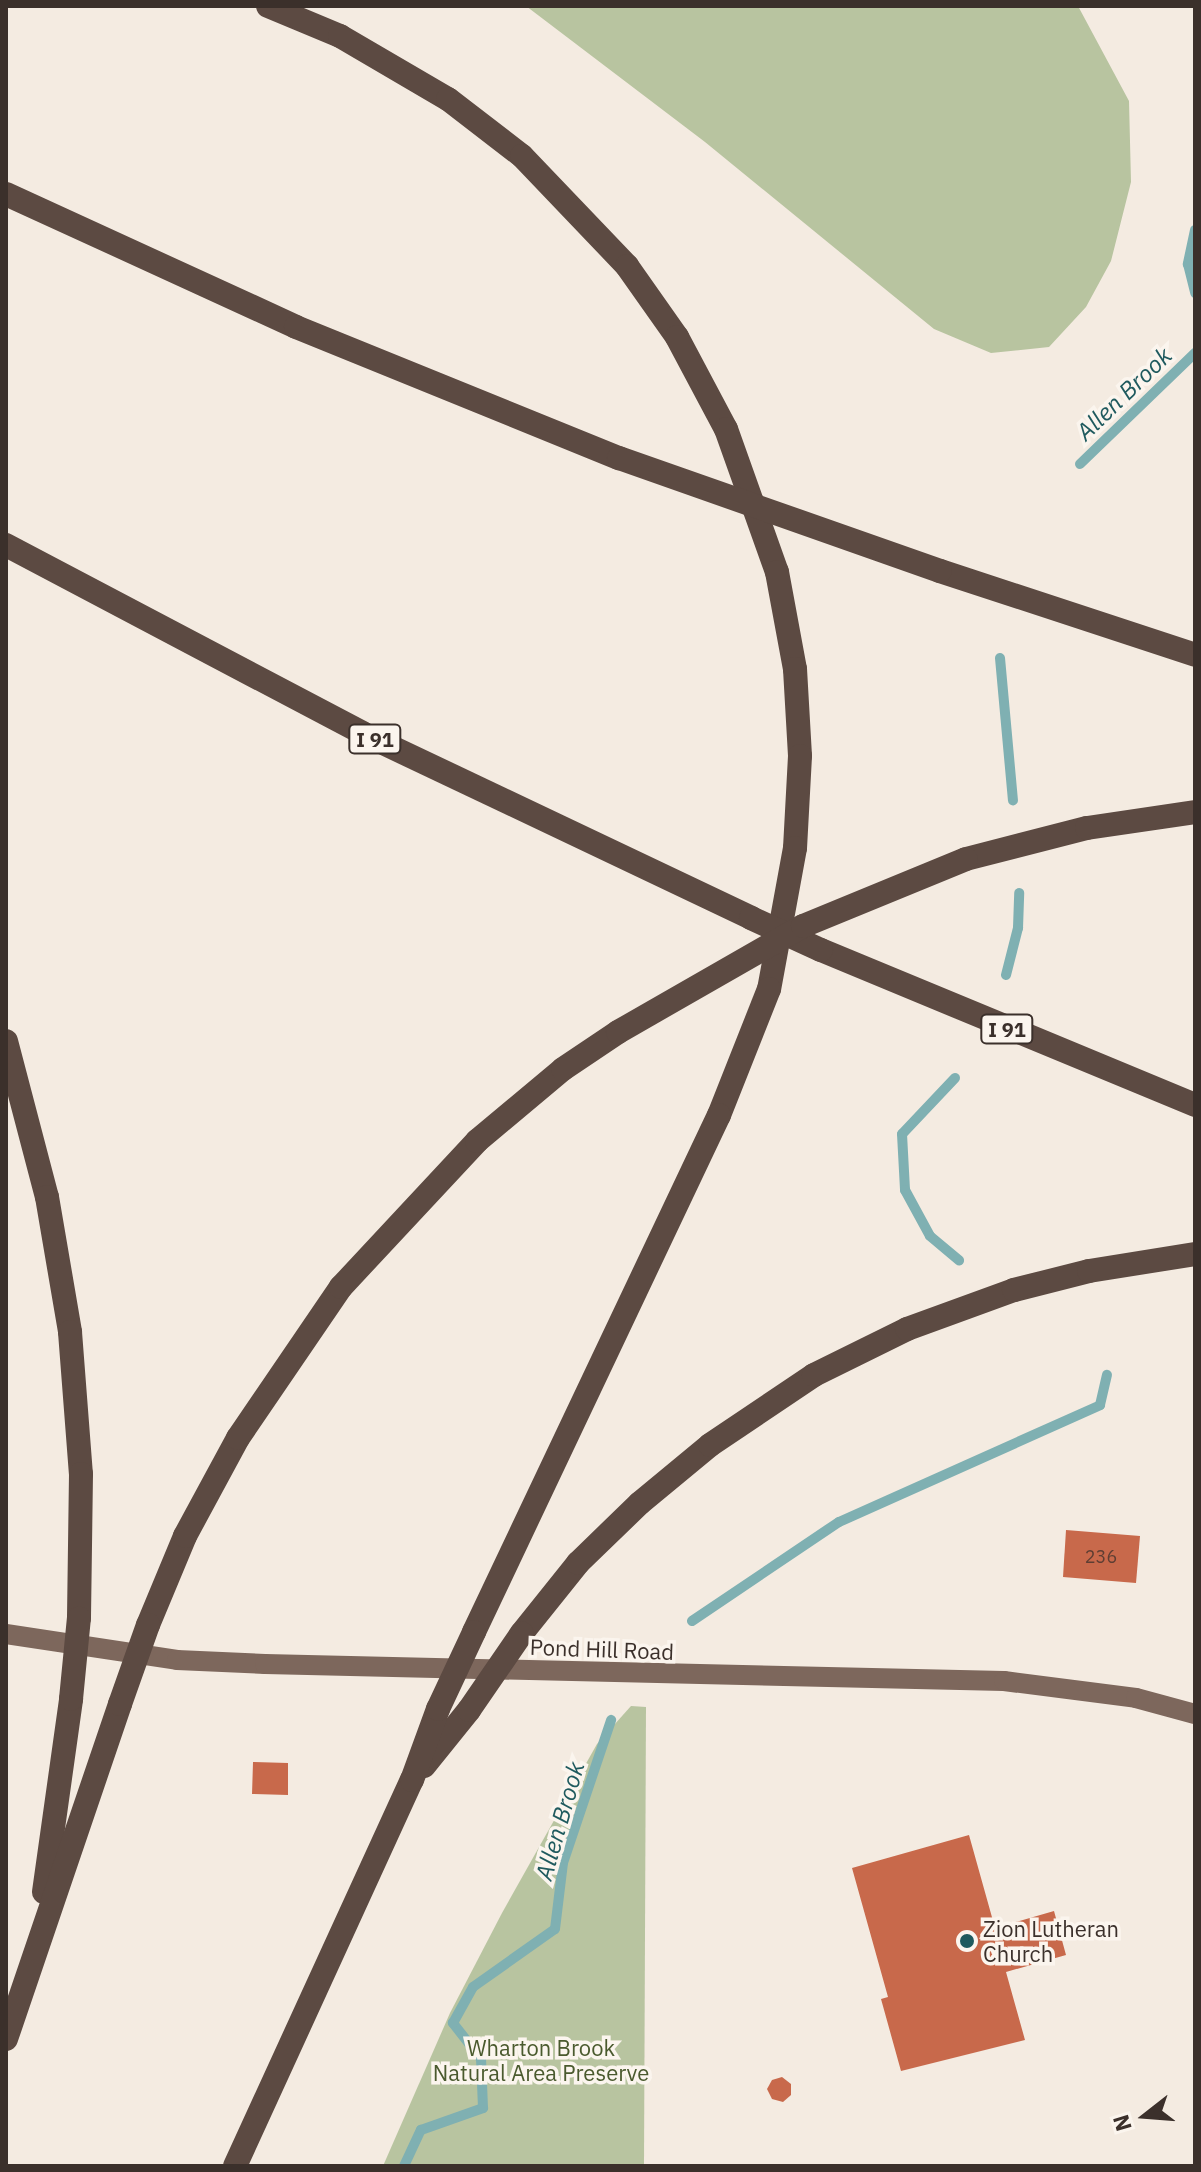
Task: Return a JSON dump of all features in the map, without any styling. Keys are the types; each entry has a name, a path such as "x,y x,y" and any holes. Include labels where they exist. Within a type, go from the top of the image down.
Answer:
{"highway":[{"path":"235,2166 412,1780 438,1709 719,1115 769,989 795,848 800,756 795,669 777,572 726,429 677,337 627,266 556,189 459,107 375,54 268,6"},
{"path":"6,194 310,333 619,458 940,571 1195,655"},
{"name":"I 91","path":"6,545 362,733 751,918 1195,1105"},
{"path":"6,2039 36,1941 148,1625 218,1473 269,1387 341,1287 477,1141 563,1069 618,1032 803,926 966,859 1087,828 1195,812"},
{"path":"6,1041 47,1197 69,1318 81,1474 79,1618 71,1699 36,1941"},
{"path":"412,1780 469,1710 562,1580 640,1503 720,1438 814,1375 907,1329 1003,1293 1089,1271 1195,1254"}],"main road":[{"name":"Pond Hill Road","path":"6,1634 177,1660 1004,1681 1110,1693 1195,1714"}],"green space":[{"path":"526,6 1078,6 1129,101 1131,182 1111,261 1086,307 1049,347 991,353 934,329 705,142"},
{"name":"Wharton Brook Natural Area Preserve","path":"631,1706 646,1707 644,2166 383,2166 450,2013 502,1913 597,1744"}],"building":[{"path":"1066,1530 1140,1536 1136,1583 1063,1577"},
{"path":"253,1762 288,1763 288,1795 252,1794"},
{"name":"Zion Lutheran Church","path":"969,1835 995,1928 1054,1911 1066,1955 1006,1972 1025,2040 901,2071 881,1999 888,1997 852,1868"},
{"path":"782,2077 791,2084 791,2095 783,2102 772,2099 767,2089 772,2080"}],"waterway":[{"name":"Allen Brook","path":"1195,230 1188,264 1195,293"},
{"name":"Allen Brook","path":"1080,464 1195,353"},
{"name":"Allen Brook","path":"1000,658 1013,800"},
{"name":"Allen Brook","path":"1006,975 1018,928 1019,893"},
{"name":"Allen Brook","path":"955,1078 902,1134 905,1190 930,1236 959,1260"},
{"name":"Allen Brook","path":"692,1621 839,1522 1100,1405 1107,1375"},
{"name":"Allen Brook","path":"404,2166 421,2130 483,2108 481,2059 453,2023 473,1987 555,1929 563,1863 611,1720"}],"place":[{"name":"Zion Lutheran Church","path":"967,1941"}]}
